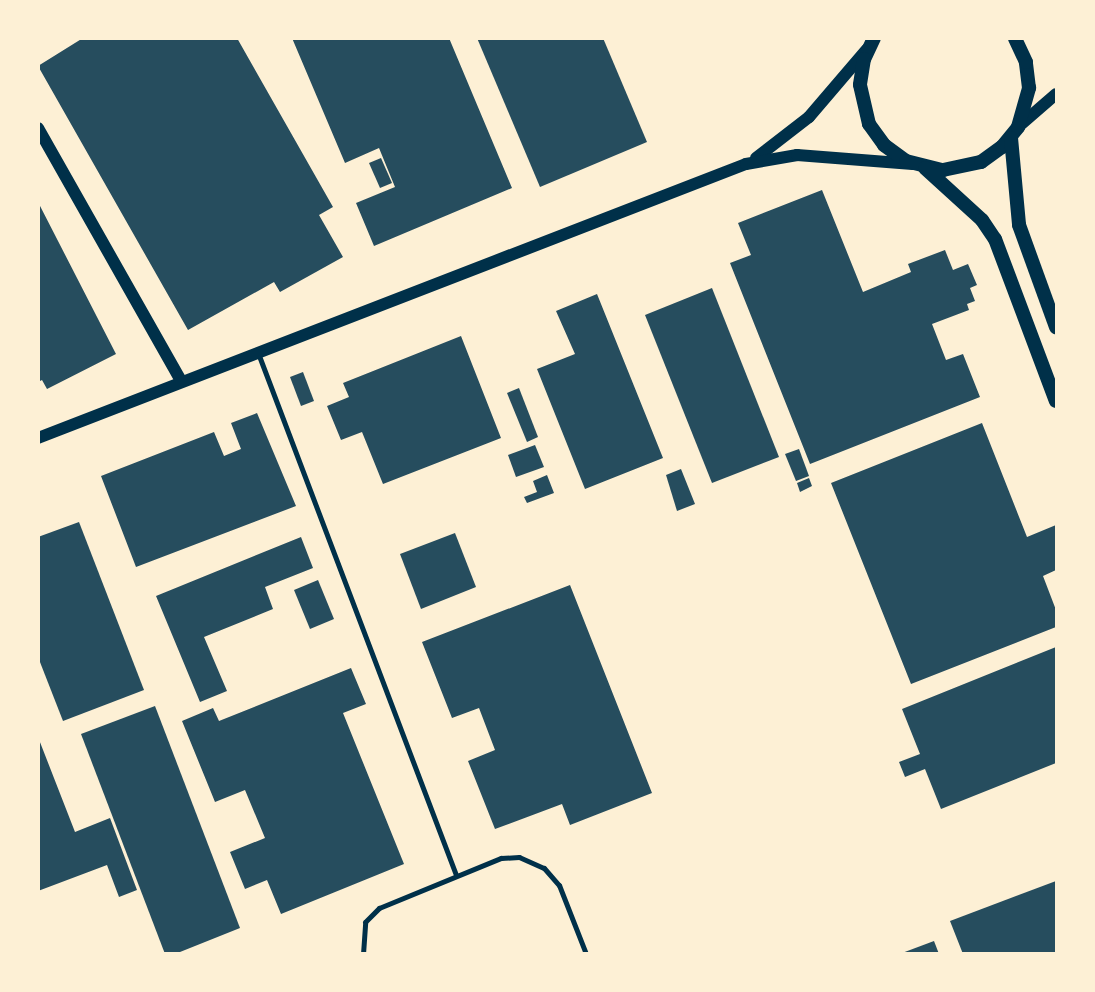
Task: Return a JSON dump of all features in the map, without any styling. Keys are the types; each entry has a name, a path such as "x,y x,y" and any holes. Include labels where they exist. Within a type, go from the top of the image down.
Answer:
{"main road":[{"path":"1015,38 1026,62 1029,88 1014,133 1019,225 1056,327"},
{"path":"872,43 860,85 864,111 884,145 919,166 982,220 995,239 1056,401"},
{"path":"919,166 969,166 992,155 1014,133"}],"street":[{"path":"747,164 809,117 872,43"},
{"path":"1014,133 1056,93"},
{"path":"38,128 181,381"},
{"path":"38,438 747,164 797,155 919,166"}],"lane":[{"path":"258,353 456,874"},
{"path":"363,954 362,932 371,914 456,874 509,857 537,863 559,885 586,954"}],"building":[{"path":"83,38 237,38 333,207 319,215 343,257 280,292 274,282 188,330 38,66"},
{"path":"292,38 449,38 512,188 374,246 356,203 395,187 379,148 345,163"},
{"path":"477,38 603,38 647,142 540,187"},
{"path":"381,158 392,183 380,188 369,163"},
{"path":"822,190 863,292 911,272 908,264 945,250 953,270 968,264 977,285 970,288 975,301 967,304 969,310 932,324 946,360 963,354 980,397 810,464 730,263 751,255 738,223"},
{"path":"38,202 116,354 47,389 42,380 38,382"},
{"path":"712,288 779,457 712,483 645,315"},
{"path":"597,294 663,458 585,489 537,369 575,354 556,311"},
{"path":"461,336 501,438 383,484 362,432 341,440 327,406 349,397 343,383"},
{"path":"303,372 314,401 301,406 290,377"},
{"path":"519,388 538,437 527,442 507,393"},
{"path":"257,413 296,506 136,567 101,476 214,432 224,456 241,449 231,423"},
{"path":"982,423 1027,537 1056,525 1056,570 1043,576 1056,610 1056,627 911,684 831,483"},
{"path":"535,445 544,467 516,477 508,455"},
{"path":"799,449 809,476 796,481 785,454"},
{"path":"681,469 695,504 677,511 666,475"},
{"path":"547,475 554,493 527,503 524,497 537,492 533,481"},
{"path":"809,478 812,486 800,492 797,483"},
{"path":"79,522 144,690 63,721 38,657 38,537"},
{"path":"455,533 476,587 421,609 400,554"},
{"path":"301,537 313,568 265,587 273,609 204,637 227,691 200,702 156,596"},
{"path":"318,580 334,619 310,629 294,590"},
{"path":"570,585 652,793 570,825 562,804 495,829 468,761 495,750 479,708 452,718 422,642"},
{"path":"1056,647 1056,763 941,809 925,769 905,777 899,762 920,754 902,709"},
{"path":"351,668 366,704 343,713 404,864 281,914 267,880 245,889 230,852 265,838 245,790 215,802 182,721 213,708 219,721"},
{"path":"155,706 240,928 175,954 165,954 81,734"},
{"path":"38,737 75,832 110,818 137,890 119,897 107,865 38,891"},
{"path":"1056,881 1056,954 963,954 950,921"},
{"path":"934,941 939,954 902,954 902,953"}]}
